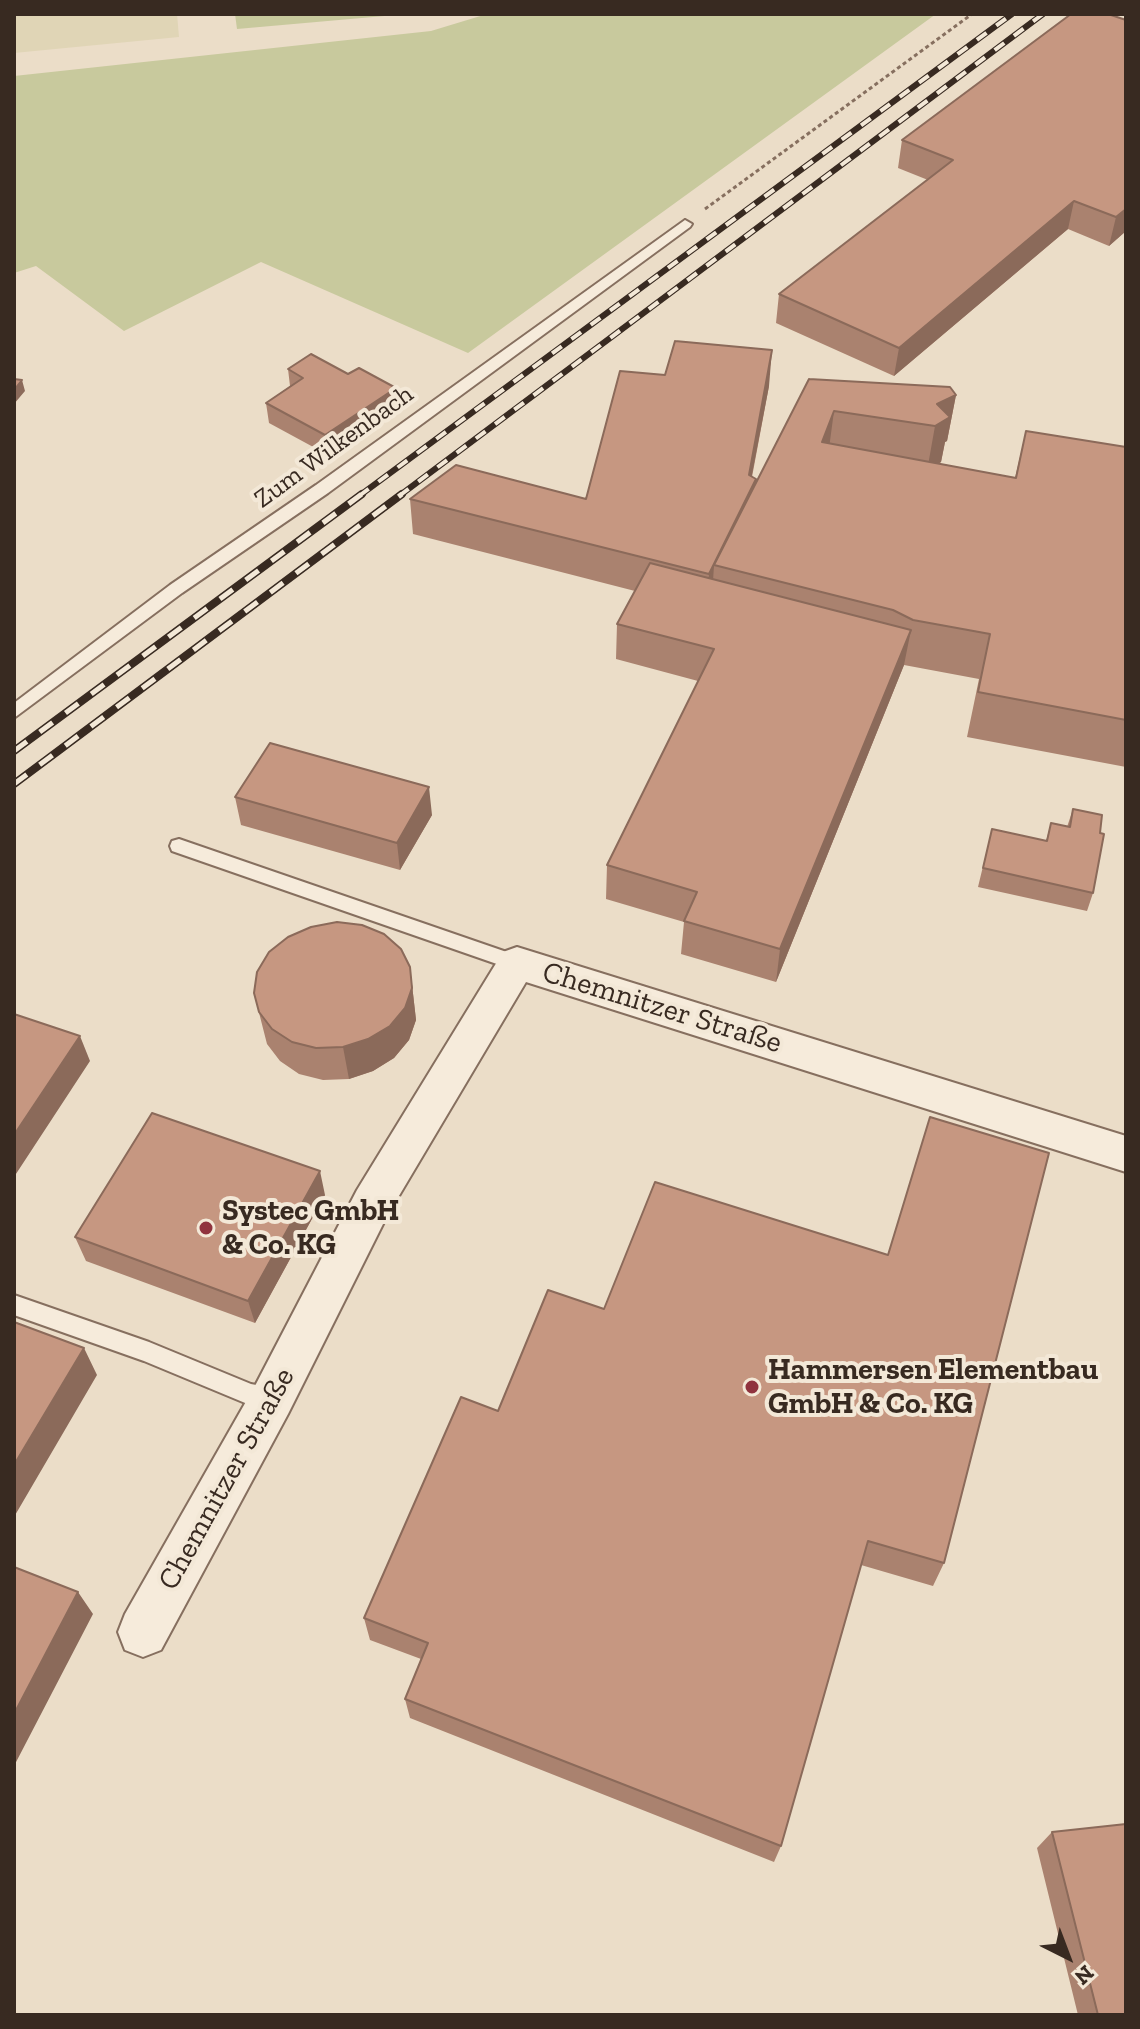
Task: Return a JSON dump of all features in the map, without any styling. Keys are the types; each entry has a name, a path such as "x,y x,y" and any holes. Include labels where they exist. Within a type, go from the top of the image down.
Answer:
{"street":[{"name":"Chemnitzer Straße","path":"143,1632 272,1399 372,1203 517,963 1126,1154"}],"lane":[{"name":"Zum Wilkenbach","path":"14,712 176,589 322,489 685,224"},
{"path":"179,846 517,963"},
{"path":"14,1305 149,1352 250,1394 272,1399"}],"path":[{"path":"685,224 972,14"}],"shaded area":[{"path":"14,14 177,14 179,37 14,53"}],"green space":[{"path":"235,14 407,14 237,29"},
{"path":"487,14 936,14 468,353 261,262 124,331 36,266 14,273 14,76 431,31"}],"building":[{"path":"1071,14 1108,14 1126,20 1126,209 1116,217 1074,201 899,348 779,294 953,160 902,140"},
{"path":"675,341 772,350 749,475 756,479 709,574 410,499 456,465 586,499 620,371 665,375"},
{"path":"311,354 348,374 359,368 396,388 325,435 266,403 303,378 288,369"},
{"path":"14,379 22,380 14,390"},
{"path":"809,379 950,387 956,395 937,404 950,417 935,426 834,411 822,442 1016,478 1026,431 1126,447 1126,720 978,692 990,634 913,620 893,610 714,565"},
{"path":"650,563 911,630 780,949 684,921 697,892 607,865 714,649 617,624"},
{"path":"270,743 429,787 397,843 235,797"},
{"path":"1073,809 1102,815 1100,833 1104,834 1093,893 983,868 992,829 1047,841 1051,823 1070,827"},
{"path":"337,922 362,925 384,934 401,949 410,967 412,988 405,1008 390,1026 368,1039 343,1047 316,1048 292,1042 272,1029 259,1012 254,993 257,972 269,952 288,937 311,927"},
{"path":"14,1014 80,1036 14,1135"},
{"name":"Systec GmbH & Co. KG","path":"152,1113 320,1171 248,1301 75,1237"},
{"path":"930,1117 1049,1153 944,1563 868,1541 781,1846 405,1699 428,1643 364,1618 461,1397 498,1411 548,1290 604,1309 655,1182 888,1255"},
{"path":"14,1322 84,1348 14,1465"},
{"path":"14,1567 78,1592 14,1714"},
{"path":"1126,1824 1126,2015 1098,2015 1052,1832"}],"railway":[{"path":"359,496 1012,14"},
{"path":"399,496 1043,14"},
{"path":"14,751 362,494"},
{"path":"14,784 402,494"}],"place":[{"name":"Systec GmbH & Co. KG","path":"206,1228"},
{"name":"Hammersen Elementbau GmbH & Co. KG","path":"752,1387"}]}
